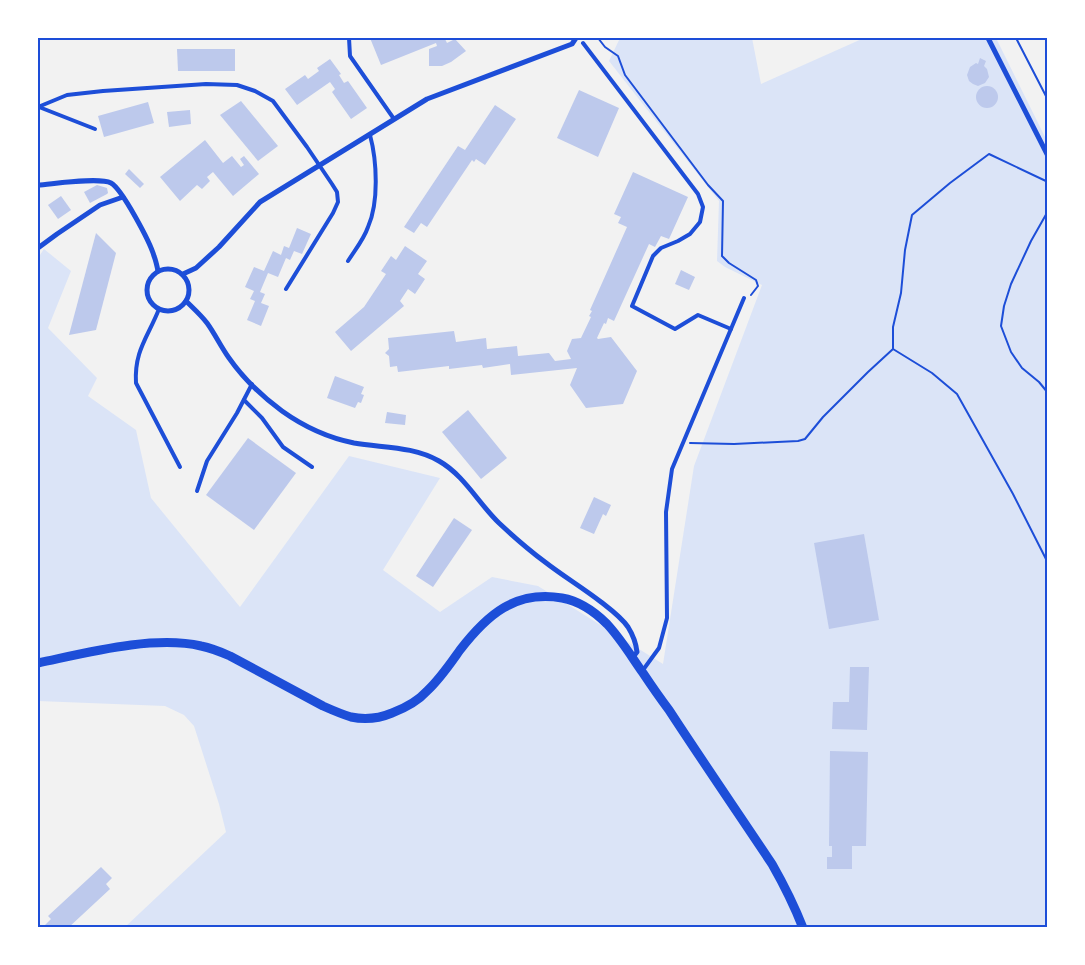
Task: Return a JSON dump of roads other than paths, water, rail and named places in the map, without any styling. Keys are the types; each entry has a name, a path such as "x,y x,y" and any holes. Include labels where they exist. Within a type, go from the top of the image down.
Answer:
{"street":[{"path":"183,274 196,268 219,247 260,202 427,99 572,44 576,38"},
{"path":"988,38 1048,156"},
{"path":"38,185 98,180 111,183 123,197 147,238 155,257 158,271"},
{"path":"38,248 100,205 123,197"},
{"path":"163,269 176,270 183,274 189,288 186,301 175,310 164,311 158,309 150,301 147,294 146,288 152,275 163,269"},
{"path":"186,301 207,323 238,370 282,411 314,429 335,438 425,455 440,462 454,473 496,521 513,536 545,562 617,614 627,626 636,644 637,652 633,657"},
{"path":"38,663 149,643 165,642 201,646 230,656 331,710 352,717 374,718 400,710 426,692 440,678 461,649 492,614 514,602 524,599 539,596 563,598 584,606 596,614 607,624 633,657 772,864 790,896 803,928"}],"lane":[{"path":"349,38 350,56 394,119"},
{"path":"583,43 698,194 703,207 700,222 690,234 661,248 653,256 632,306 675,329 698,315 731,329"},
{"path":"38,107 67,96 103,91 206,84 238,85 255,90 273,101 337,192 338,202 286,289"},
{"path":"38,107 95,129"},
{"path":"348,261 368,229 374,211 374,156 370,134"},
{"path":"642,671 659,648 667,618 666,512 672,469 744,298"},
{"path":"158,309 139,352 135,370 136,382 180,467"},
{"path":"197,491 207,461 237,413 252,384"},
{"path":"244,400 262,418 283,447 312,467"}]}
